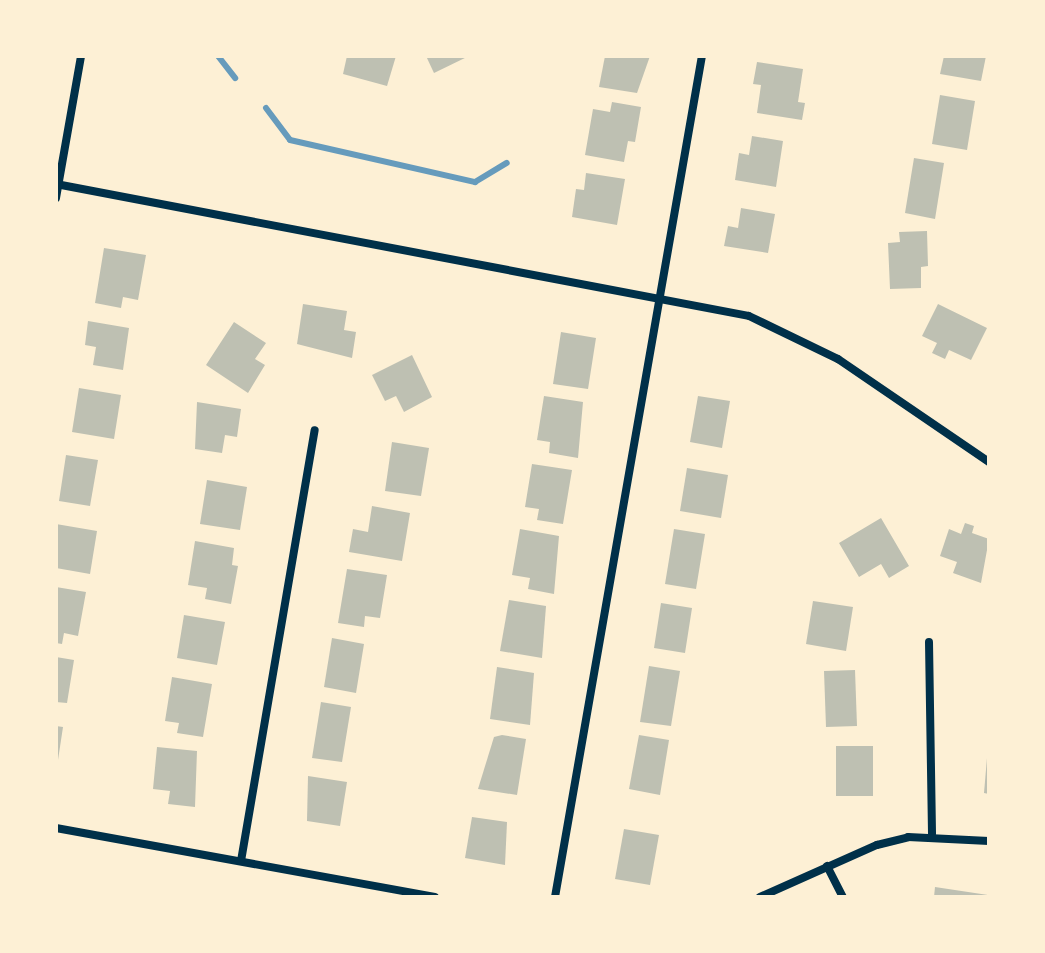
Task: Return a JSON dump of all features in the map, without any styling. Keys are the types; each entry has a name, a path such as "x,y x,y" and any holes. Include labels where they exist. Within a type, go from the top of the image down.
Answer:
{"street":[{"path":"56,198 81,56"},
{"path":"555,897 702,56"},
{"path":"57,184 661,295 749,316 838,359 989,462"},
{"path":"241,861 315,430"},
{"path":"929,642 932,834"},
{"path":"56,828 435,897"},
{"path":"760,897 877,845 932,834 989,841"},
{"path":"827,866 843,897"}],"building":[{"path":"347,56 396,56 387,86 343,74"},
{"path":"426,56 469,56 434,73"},
{"path":"605,56 650,56 637,93 599,87"},
{"path":"944,56 986,56 981,81 940,74"},
{"path":"757,62 803,69 798,102 805,103 802,120 757,113 761,85 753,84"},
{"path":"940,95 975,101 967,150 932,144"},
{"path":"612,102 641,107 635,142 628,141 624,162 585,155 593,109 610,112"},
{"path":"752,136 783,141 776,187 735,180 739,153 749,155"},
{"path":"914,158 944,163 935,219 905,213"},
{"path":"586,173 625,179 617,225 572,217 576,189 584,190"},
{"path":"741,208 775,214 768,253 724,246 728,226 738,228"},
{"path":"927,231 928,266 921,267 921,288 890,289 888,243 900,242 899,232"},
{"path":"104,248 146,255 138,300 123,297 121,308 95,303"},
{"path":"303,304 347,311 344,330 356,332 352,358 297,344"},
{"path":"938,304 987,328 971,360 949,350 945,359 932,353 937,343 922,336"},
{"path":"88,321 129,328 123,370 93,365 96,347 85,345"},
{"path":"234,322 266,343 255,359 265,365 248,393 206,365"},
{"path":"561,332 596,338 588,389 553,384"},
{"path":"412,355 432,397 404,412 396,396 385,401 372,375"},
{"path":"79,388 121,395 114,439 72,432"},
{"path":"544,396 583,402 578,458 549,453 550,442 537,440"},
{"path":"698,396 730,401 722,448 690,442"},
{"path":"197,402 241,409 237,437 225,435 222,453 195,449"},
{"path":"392,442 429,448 421,496 385,491"},
{"path":"66,455 98,460 90,506 59,501"},
{"path":"532,464 572,470 563,524 537,520 539,509 525,507"},
{"path":"687,468 728,475 721,518 680,511"},
{"path":"207,480 247,487 240,530 200,524"},
{"path":"372,506 410,513 402,561 349,552 353,529 368,532"},
{"path":"881,518 909,566 889,578 881,564 859,577 839,543"},
{"path":"965,523 974,526 972,533 989,539 981,583 953,573 957,562 940,556 949,529 961,534"},
{"path":"56,524 97,531 90,574 56,568"},
{"path":"520,529 559,536 554,594 528,589 530,578 512,575"},
{"path":"674,529 705,534 696,589 665,584"},
{"path":"195,541 234,548 232,565 238,566 231,604 205,599 207,588 188,585"},
{"path":"347,569 387,575 380,618 365,616 364,627 338,623"},
{"path":"56,587 86,592 78,636 64,633 62,644 56,643"},
{"path":"509,600 546,606 542,658 500,651"},
{"path":"813,601 853,607 846,651 806,644"},
{"path":"661,603 692,608 685,653 654,648"},
{"path":"184,615 225,622 217,665 177,658"},
{"path":"332,638 364,644 356,693 324,687"},
{"path":"56,657 74,660 67,703 56,702"},
{"path":"649,666 680,671 671,726 640,722"},
{"path":"497,667 534,673 530,725 490,719"},
{"path":"855,670 857,726 826,727 824,671"},
{"path":"172,677 212,684 203,737 177,733 179,723 165,721"},
{"path":"321,702 351,707 342,762 312,758"},
{"path":"56,726 63,727 58,760 56,760"},
{"path":"502,735 526,739 517,795 478,789 494,737"},
{"path":"639,735 669,740 660,795 629,789"},
{"path":"836,746 873,746 873,796 836,796"},
{"path":"157,747 197,751 195,807 168,804 170,791 153,789"},
{"path":"989,758 989,794 984,793"},
{"path":"308,776 347,782 340,826 307,821"},
{"path":"472,817 507,822 505,865 465,858"},
{"path":"624,829 659,835 650,885 615,879"},
{"path":"935,887 988,895 988,897 934,897"}],"waterway":[{"path":"218,56 235,78"},
{"path":"266,108 290,140 475,182 507,163"}]}
